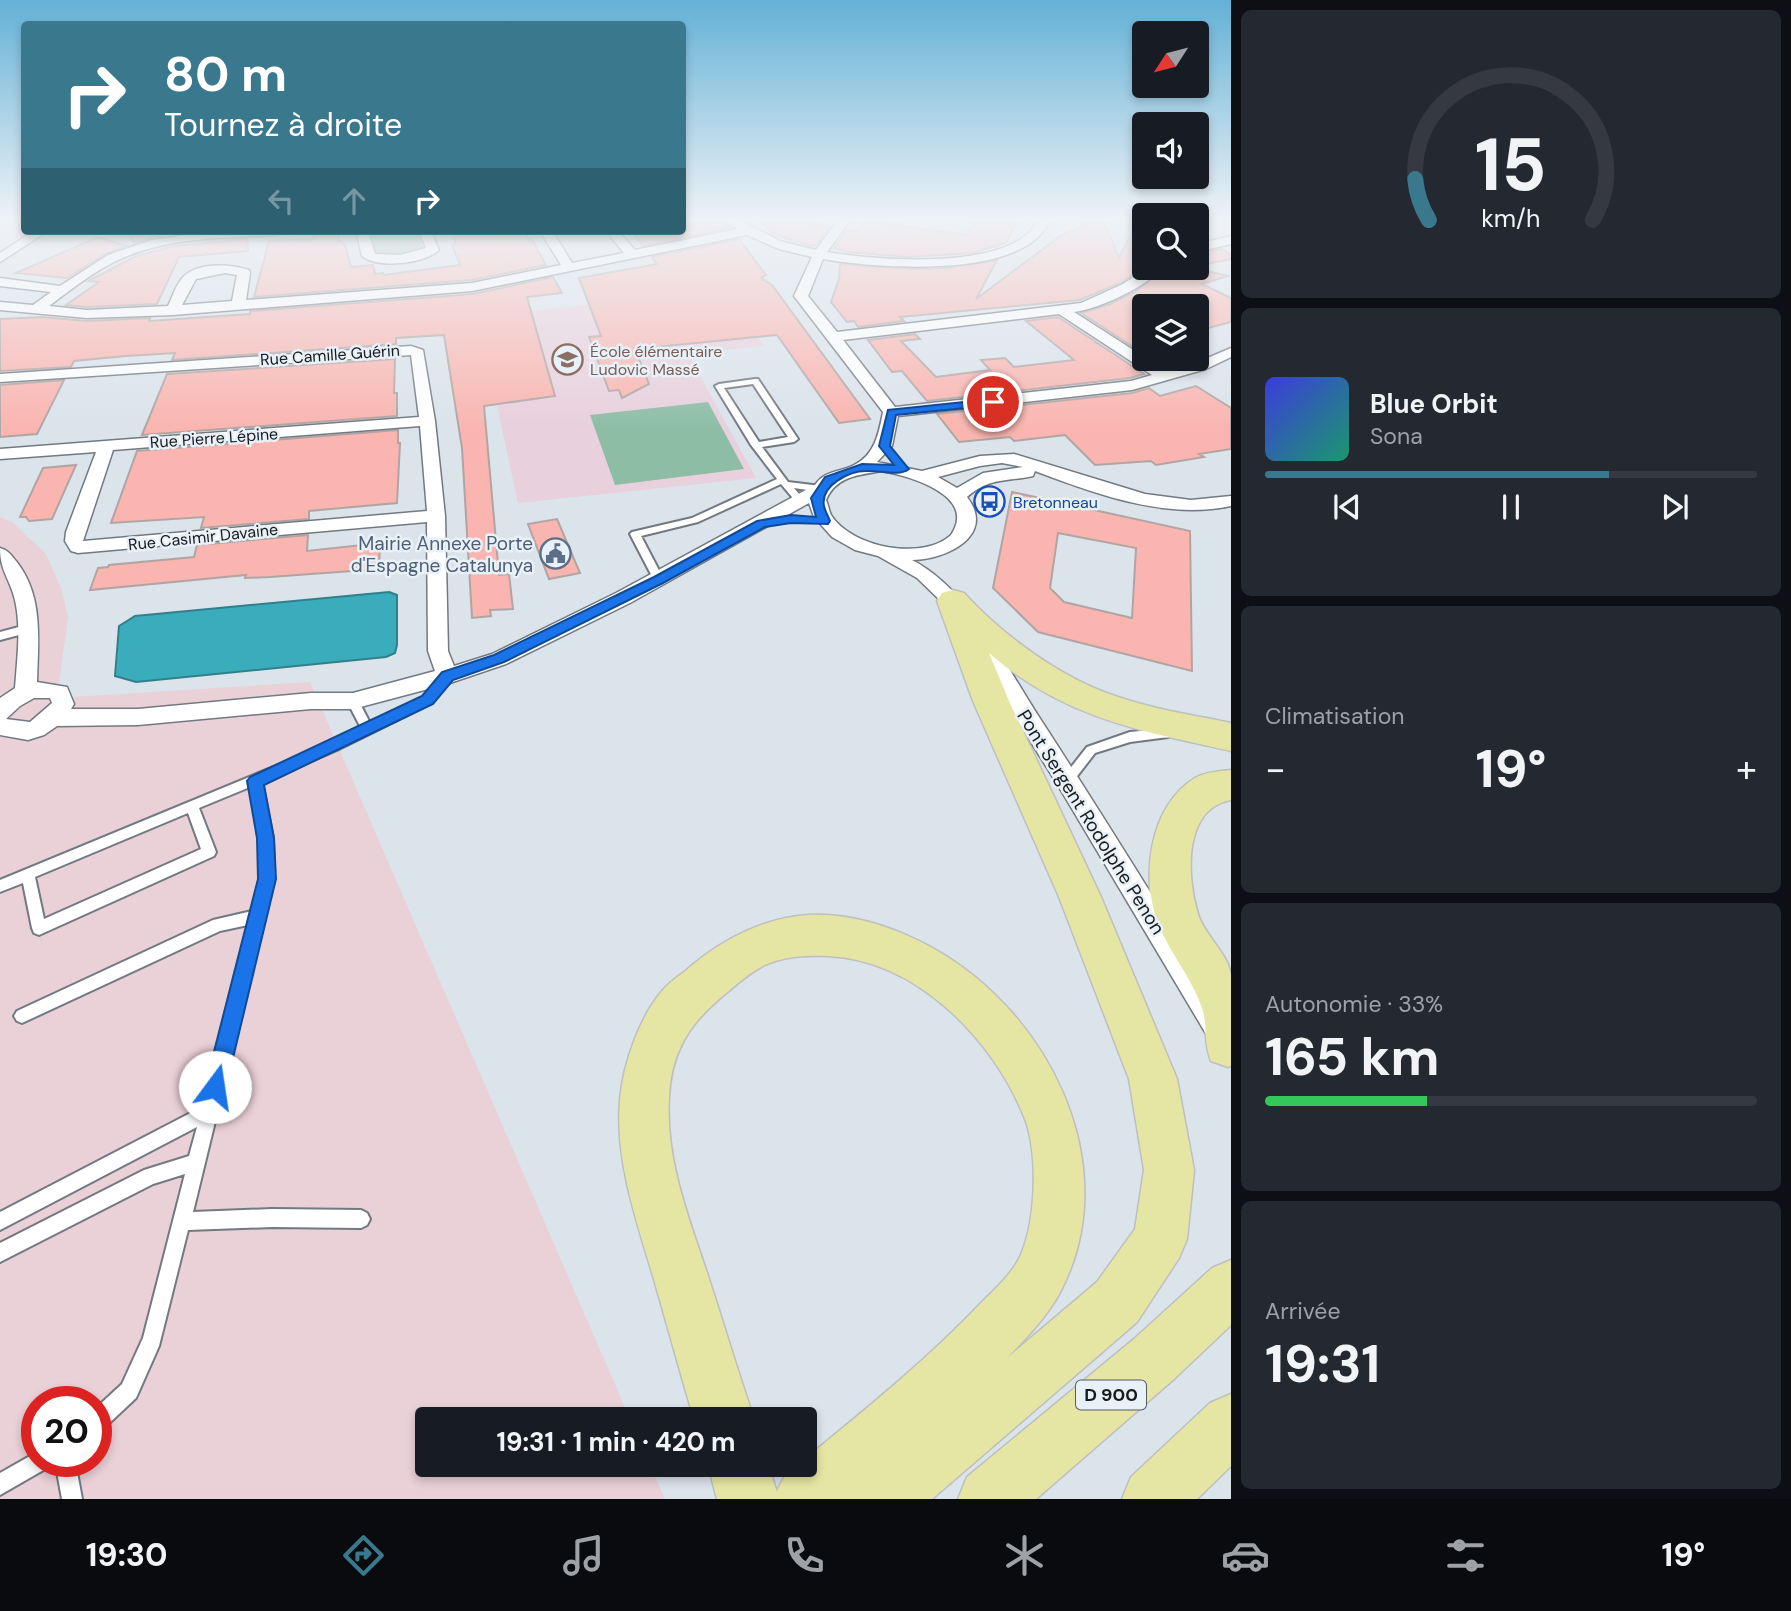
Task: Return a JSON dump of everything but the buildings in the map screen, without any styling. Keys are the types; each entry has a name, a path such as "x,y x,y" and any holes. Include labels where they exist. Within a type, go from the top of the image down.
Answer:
{"main road":[{"path":"953,601 1022,662 1062,689 1125,713 1221,735"},
{"path":"885,1499 1117,1302 1160,1239 1169,1170 1153,1079 1080,897 991,701 953,601"},
{"path":"1230,1046 1225,1006 1178,920 1169,867 1179,818 1208,789 1231,785"},
{"path":"717,1396 662,1215 647,1154 643,1101 660,1040 677,1007 717,972 764,944 803,936 843,937 881,945 929,967 968,996 1008,1038 1031,1076 1052,1126 1060,1185 1052,1241 1047,1260 1034,1287 962,1364 805,1499"},
{"name":"D 900","path":"989,1499 1154,1359 1231,1287"},
{"path":"1153,1499 1231,1424"},
{"path":"742,1477 748,1499"}],"street":[{"path":"55,289 63,290"},
{"path":"173,310 183,289"},
{"path":"238,306 241,289"},
{"path":"0,306 87,314 238,306 448,289"},
{"path":"54,718 138,717 311,701 353,701 447,676 499,659 659,580 821,489 830,479 862,467 884,446 891,412 801,296 804,289"},
{"path":"834,337 1063,312 1084,307 1126,289"},
{"path":"35,310 63,290"},
{"path":"1063,312 1164,376"},
{"name":"Rue Camille Guérin","path":"0,378 411,350 418,353 436,516 438,651 447,676"},
{"path":"891,412 1099,390 1201,366 1231,352"},
{"name":"Rue Pierre Lépine","path":"0,454 427,421"},
{"name":"Rue Casimir Davaine","path":"106,446 75,532 74,541 78,547 436,516"},
{"path":"884,446 904,469"},
{"path":"925,475 970,462 995,458 1014,459 1157,500 1194,505 1230,502"},
{"path":"821,489 818,506 824,521 848,542 886,555 931,553 949,547 961,536 967,524 965,510 957,497 943,485 925,475 904,469 862,467"},
{"path":"957,497 968,485 990,475 1022,471 1059,474"},
{"path":"761,524 791,519 824,521"},
{"name":"Pont Sergent Rodolphe Penon","path":"949,547 943,557 944,572 953,601"},
{"path":"0,554 9,564 25,593 30,628 26,691"},
{"name":"Pont Sergent Rodolphe Penon","path":"886,555 910,565 930,578 953,601 1067,780 1230,1046"},
{"path":"0,713 9,701 26,691 45,688 59,693 63,704 54,718 36,730 14,733 0,725"}],"lane":[{"path":"755,445 794,439 755,381 719,386 755,445 800,501"},
{"path":"659,580 635,534 695,520 783,482 821,489"},
{"path":"0,636 30,628"},
{"path":"0,886 255,781 368,730 428,700 447,676"},
{"path":"353,701 368,730"},
{"path":"1067,780 1091,750 1104,745 1142,735 1221,735"},
{"path":"112,1407 129,1391 152,1339 267,879 266,838 255,781"},
{"path":"27,875 39,928 209,852 192,806"},
{"path":"22,1016 218,925 258,916"},
{"path":"0,1221 209,1112"},
{"path":"0,1253 150,1177 195,1163"},
{"path":"182,1221 272,1217 361,1219"},
{"path":"0,1485 21,1472"},
{"path":"68,1477 72,1499"}],"shaded area":[{"path":"725,289 764,346 688,354 756,478 518,503 478,318"},
{"path":"0,517 12,522 46,554 61,588 68,617 57,698 310,682 625,1407 415,1407 415,1477 655,1477 665,1499 0,1499"}],"green space":[{"path":"708,402 744,469 615,485 590,415"}],"water":[{"path":"389,592 397,595 397,645 395,653 386,657 136,682 115,676 119,626 135,616"}],"place":[{"name":"École élémentaire Ludovic Massé","path":"567,360"},
{"name":"Bretonneau","path":"990,502"},
{"name":"Mairie Annexe Porte d'Espagne Catalunya","path":"556,554"}],"route":[{"path":"215,1087 267,879 266,838 255,781 333,747 428,700 447,676 499,659 659,580 761,524 791,519 824,521 818,498 821,489 830,479 862,467 904,469 884,446 891,412 993,402"}]}
